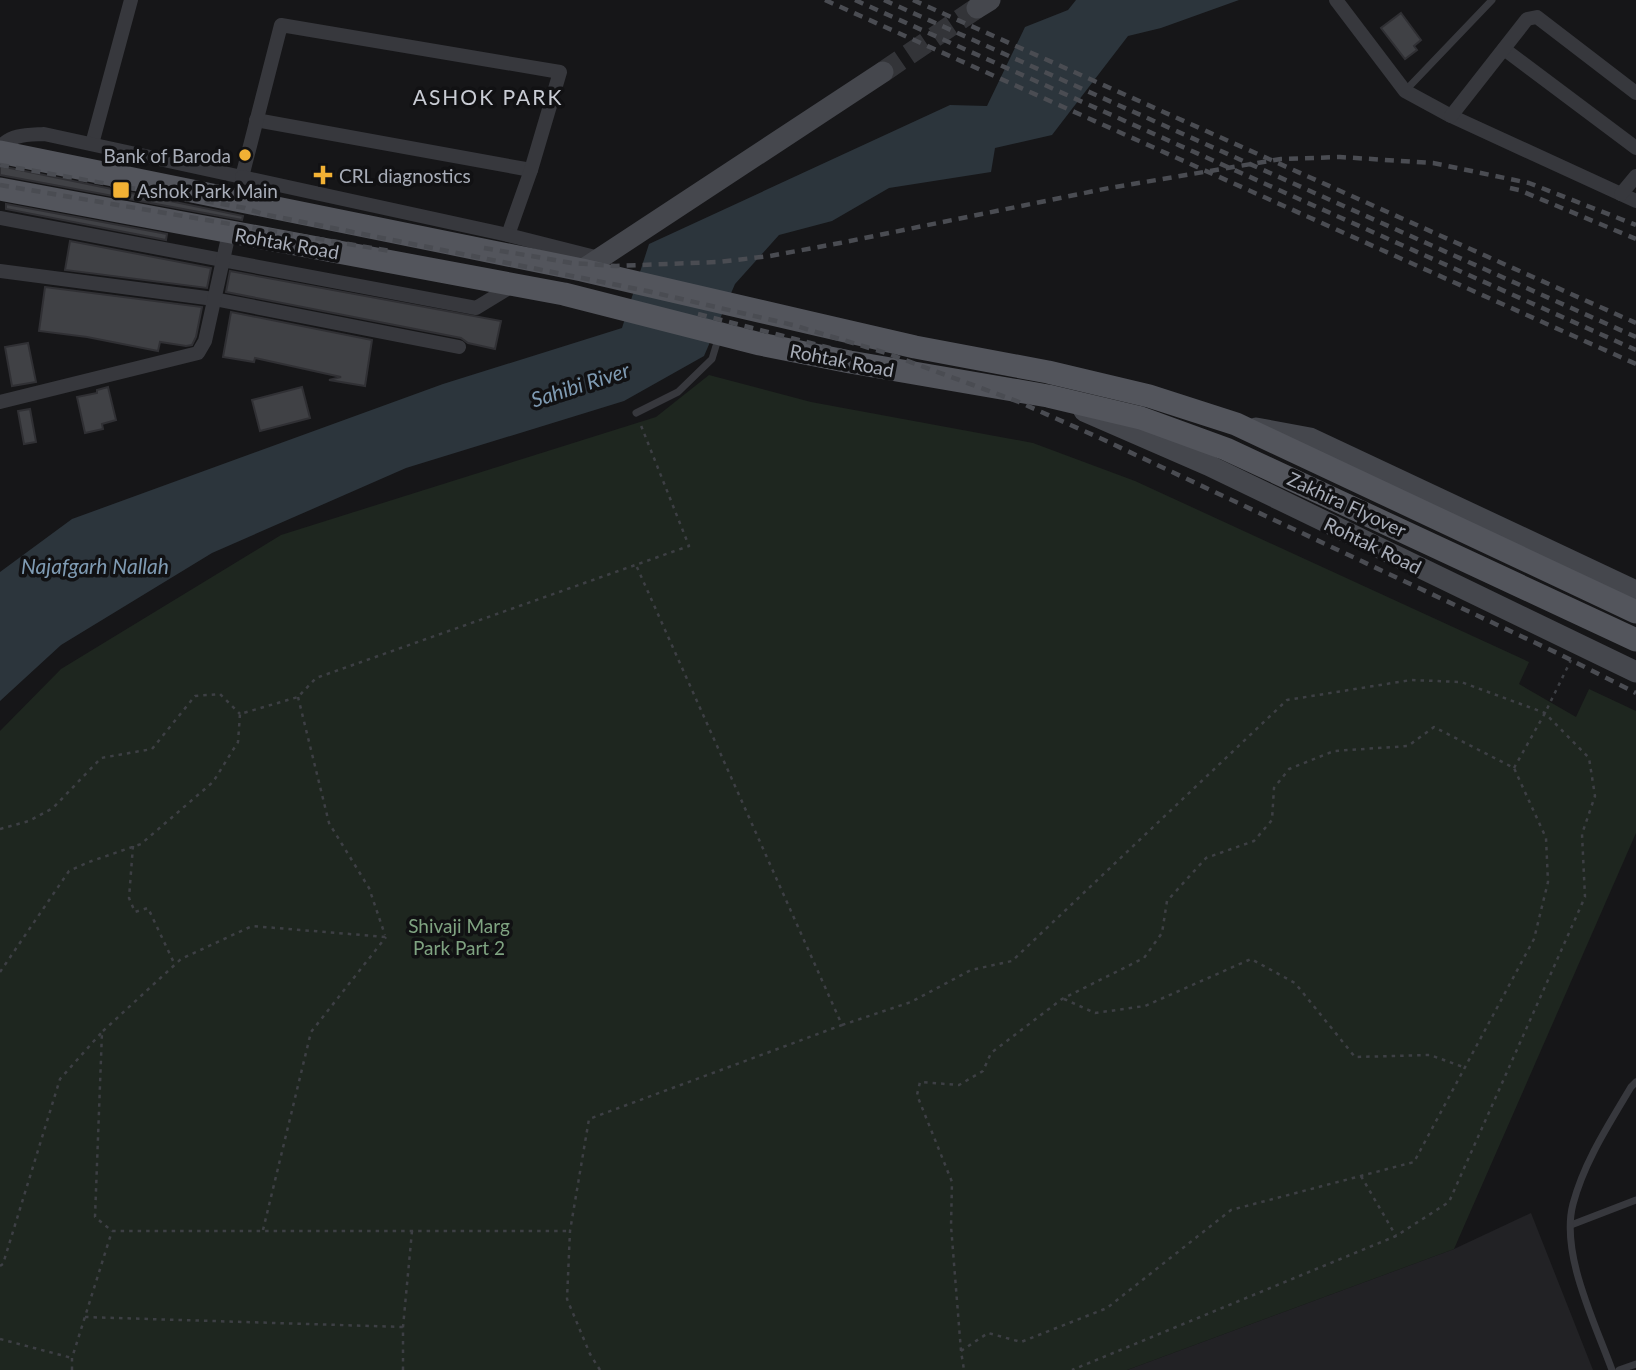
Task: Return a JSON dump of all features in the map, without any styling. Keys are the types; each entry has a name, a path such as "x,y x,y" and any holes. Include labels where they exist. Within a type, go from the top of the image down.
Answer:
{"main road":[{"path":"590,264 883,72"},
{"name":"Rohtak Road","path":"0,150 590,264 630,281 915,347 1086,381 1149,396 1236,424 1310,439 1636,591"},
{"name":"Rohtak Road","path":"0,189 514,285 617,306 720,333 850,362 1048,396 1208,466 1636,672"},
{"name":"Zakhira Flyover","path":"1048,396 1141,418 1227,449 1636,640"},
{"name":"Zakhira Flyover","path":"1236,424 1636,611"}],"street":[{"path":"92,144 131,0"},
{"path":"1336,1 1405,91 1451,116 1636,201"},
{"path":"1451,116 1527,19 1537,17 1636,93"},
{"path":"242,177 281,25 560,72 531,170 508,234"},
{"path":"1504,49 1636,148"},
{"path":"256,120 531,170"},
{"path":"0,150 5,142 19,135 44,134 508,234 590,264"},
{"path":"1621,194 1636,176"},
{"path":"0,218 475,308 514,285"},
{"path":"0,402 198,353 205,341 229,233"},
{"path":"0,271 214,299 458,347"}],"lane":[{"path":"1405,91 1492,0"},
{"path":"636,413 678,392 712,359 720,333"},
{"path":"1612,1370 1577,1274 1571,1225 1573,1205 1599,1141 1630,1087 1636,1082"},
{"path":"1571,1225 1636,1200"},
{"path":"1619,1370 1636,1363"}],"path":[{"path":"240,714 298,697 316,678 690,546 636,413"},
{"path":"636,565 842,1025"},
{"path":"1514,768 1545,713 1578,644"},
{"path":"600,1370 590,1354 567,1299 570,1231 589,1119 911,1002 971,970 1012,961 1287,699 1411,680 1461,682 1545,713 1589,758 1595,796 1581,834 1585,897 1449,1202 1396,1236 1072,1370"},
{"path":"0,829 29,821 53,808 101,758 152,749 195,696 220,694 240,714 238,742 213,782 141,844 69,871 0,972"},
{"path":"298,697 329,823 369,888 386,937"},
{"path":"961,1351 988,1333 1021,1342 1107,1308 1231,1210 1414,1161 1534,939 1548,882 1546,838 1514,768 1434,727 1408,746 1334,751 1289,769 1274,788 1272,820 1254,841 1206,858 1167,901 1162,933 1144,958 1062,999 991,1053 983,1071 959,1085 920,1082 917,1095 952,1182 951,1226 961,1351 964,1370"},
{"path":"133,846 129,898 135,912 148,908 175,965"},
{"path":"0,1266 3,1264 60,1079 102,1032 181,959 252,926 386,937"},
{"path":"263,1231 311,1032 386,937"},
{"path":"1062,999 1095,1013 1145,1006 1251,959 1295,982 1355,1057 1430,1055 1466,1068"},
{"path":"102,1032 95,1217 112,1231 570,1231"},
{"path":"1361,1176 1396,1236"},
{"path":"72,1370 72,1358 112,1231"},
{"path":"403,1370 402,1326 412,1231"},
{"path":"85,1317 402,1326"},
{"path":"0,1339 72,1358"}],"shaded area":[{"path":"1531,1213 1593,1370 1127,1370 1454,1249"}],"green space":[{"name":"Shivaji Marg Park Part 2","path":"709,375 811,402 1033,443 1135,481 1529,662 1519,684 1576,717 1589,689 1636,711 1636,833 1454,1249 1127,1370 0,1370 0,731 61,669 281,535 656,417"}],"water":[{"path":"1076,0 1239,0 1161,28 1128,36 1052,135 995,148 991,172 889,188 832,221 779,235 735,284 704,356 624,401 406,468 212,553 61,645 0,701 0,572 72,519 443,384 622,328 649,244 950,105 987,106 1025,27 1068,10"}],"building":[{"path":"1401,13 1421,40 1414,46 1417,50 1405,59 1381,28"},
{"path":"0,166 243,216 242,220 0,175"},
{"path":"6,204 167,234 166,240 6,209"},
{"path":"70,241 211,268 207,288 65,270"},
{"path":"230,271 501,321 495,349 468,343 461,338 226,292"},
{"path":"45,287 202,307 196,337 192,345 186,346 160,342 158,351 39,331"},
{"path":"231,312 372,340 365,386 329,380 341,377 255,358 254,362 223,357"},
{"path":"28,343 36,382 12,386 5,347"},
{"path":"108,387 116,420 102,424 103,429 85,433 77,397 97,393 97,390"},
{"path":"302,387 310,418 260,431 252,400"},
{"path":"30,409 36,442 24,444 18,411"}],"tunnel":[{"path":"883,72 977,8"}],"railway":[{"path":"825,0 1636,364"},
{"path":"855,0 1636,350"},
{"path":"884,0 1636,337"},
{"path":"913,0 1636,323"},
{"path":"484,248 572,263 616,266 718,262 840,243 1109,188 1281,159 1340,157 1433,163 1529,183 1636,225"},
{"path":"0,165 245,208 263,214 647,291 793,325 886,353 1019,402 1102,439 1557,653 1636,693"},
{"path":"0,185 390,251"},
{"path":"1510,188 1636,239"},
{"path":"698,314 861,356"}],"place":[{"name":"Bank of Baroda","path":"245,155"},
{"name":"CRL diagnostics","path":"323,175"},
{"name":"Ashok Park Main","path":"121,190"}],"district":[{"name":"ASHOK PARK","path":"488,96"}],"water label":[{"name":"Sahibi River","path":"580,384"},
{"name":"Najafgarh Nallah","path":"95,565"}]}
